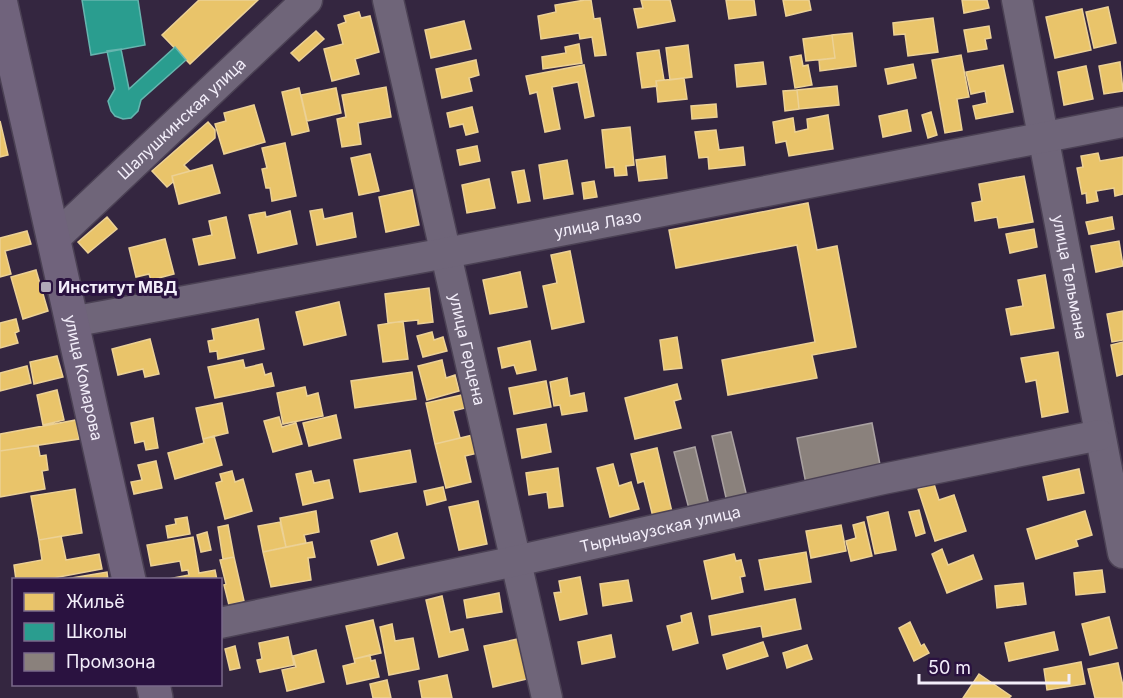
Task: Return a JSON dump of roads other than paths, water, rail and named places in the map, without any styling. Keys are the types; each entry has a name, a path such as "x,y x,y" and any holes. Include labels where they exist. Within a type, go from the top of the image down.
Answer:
{"main road":[{"name":"улица Комарова","path":"0,0 55,238 71,322 129,578"}],"street":[{"name":"Шалушкинская улица","path":"55,238 307,0"},
{"name":"улица Герцена","path":"388,0 547,698"},
{"name":"улица Тельмана","path":"1017,0 1123,553"},
{"name":"улица Лазо","path":"71,322 446,253 1123,122"},
{"name":"Тырныаузская улица","path":"222,623 516,561 883,479 1100,435"}],"place":[{"name":"Институт МВД","path":"46,287"}]}
